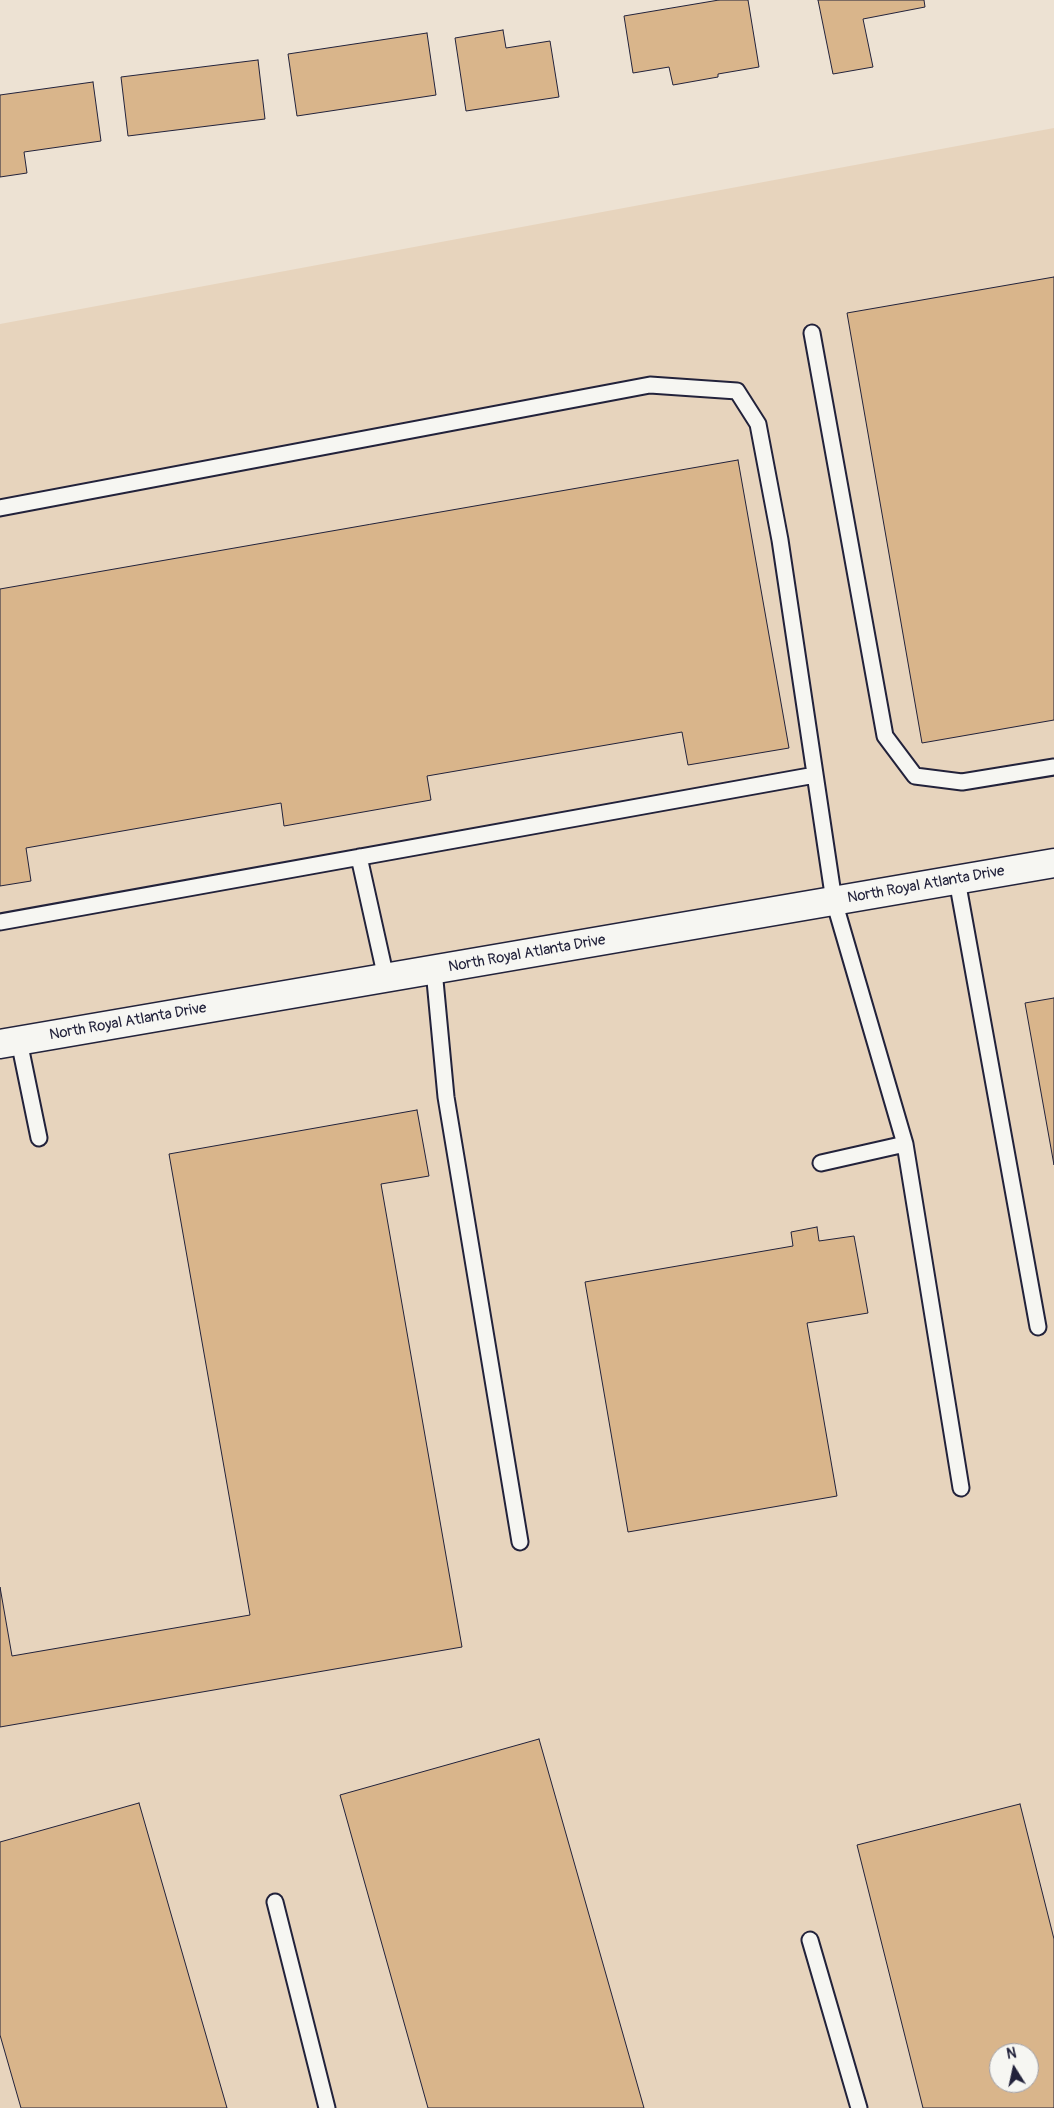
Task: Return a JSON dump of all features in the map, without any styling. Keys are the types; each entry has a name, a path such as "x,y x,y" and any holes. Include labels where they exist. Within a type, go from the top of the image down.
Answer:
{"street":[{"name":"North Royal Atlanta Drive","path":"9,1042 1054,863"}],"lane":[{"path":"812,333 885,736 915,776 962,782 1054,767"},
{"path":"0,508 650,385 736,391 758,424 780,540 834,901 905,1144 961,1488"},
{"path":"0,922 815,775"},
{"path":"359,857 386,978"},
{"path":"958,880 1038,1327"},
{"path":"434,970 446,1097 520,1542"},
{"path":"9,1042 39,1138"},
{"path":"821,1163 905,1144"},
{"path":"275,1902 328,2108"},
{"path":"810,1940 859,2108"}],"shaded area":[{"path":"1054,128 1054,2108 0,2108 0,324"}],"building":[{"path":"719,0 748,0 759,67 718,74 718,77 673,85 669,67 633,73 624,16"},
{"path":"818,0 924,0 925,7 863,19 873,67 833,74"},
{"path":"503,30 506,48 550,41 559,97 466,111 455,38"},
{"path":"427,33 436,95 297,116 288,54"},
{"path":"258,60 265,119 128,136 121,77"},
{"path":"93,82 101,141 24,152 27,173 0,177 0,95"},
{"path":"1054,277 1054,720 922,743 847,313"},
{"path":"738,460 789,748 688,765 682,732 427,776 431,800 284,826 281,803 26,848 31,881 0,886 0,589"},
{"path":"1054,998 1054,1165 1025,1003"},
{"path":"417,1110 429,1176 381,1184 462,1647 0,1727 0,1587 12,1656 250,1615 169,1154"},
{"path":"817,1227 819,1241 854,1236 868,1313 807,1323 837,1496 628,1532 585,1282 793,1246 791,1232"},
{"path":"539,1739 644,2108 428,2108 340,1795"},
{"path":"139,1803 227,2108 21,2108 0,2035 0,1842"},
{"path":"1020,1804 1054,1939 1054,2108 923,2108 857,1845"}]}
